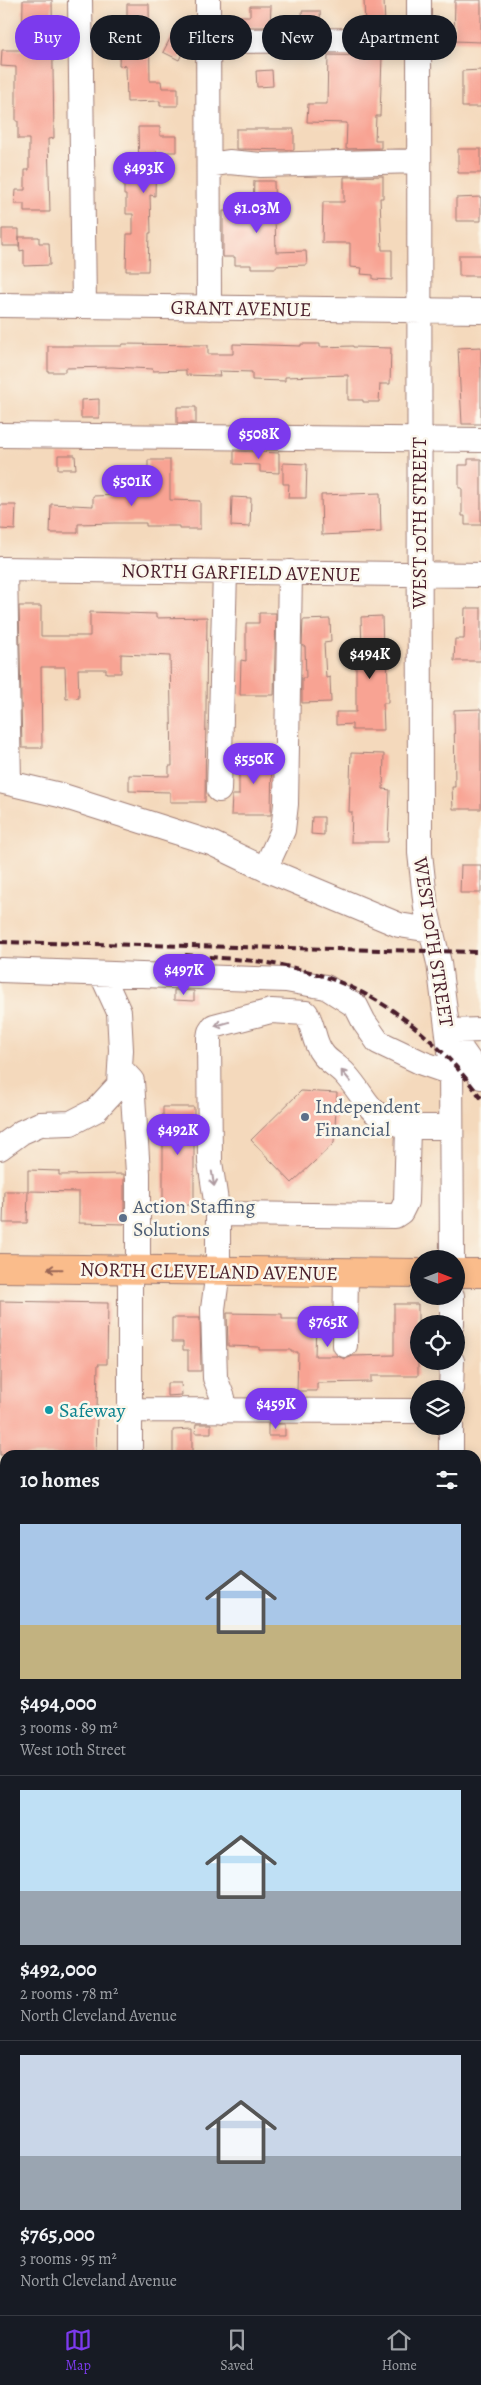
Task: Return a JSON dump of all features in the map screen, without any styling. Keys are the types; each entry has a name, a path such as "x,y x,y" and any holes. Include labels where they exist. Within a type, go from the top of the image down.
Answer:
{"highway":[{"name":"NORTH CLEVELAND AVENUE","path":"0,1268 410,1273"},
{"path":"465,1273 481,1273"}],"street":[{"path":"80,0 84,306"},
{"path":"208,0 208,15"},
{"name":"WEST 10TH STREET","path":"419,0 419,15"},
{"path":"252,41 342,40"},
{"path":"208,60 210,308"},
{"name":"WEST 10TH STREET","path":"419,60 420,853 426,908 439,963 448,1031 451,1073 452,1250"},
{"path":"209,165 229,162 261,165 419,161"},
{"name":"GRANT AVENUE","path":"0,305 481,310"},
{"path":"0,435 481,440"},
{"path":"3,569 5,782 60,795 211,843 265,870 399,925 431,930"},
{"name":"NORTH GARFIELD AVENUE","path":"3,569 481,575"},
{"path":"220,790 224,572"},
{"path":"265,870 283,830 286,804 290,572"},
{"path":"0,970 286,980 326,987 356,1006 364,1022 378,1042 422,1063 451,1073"},
{"path":"0,1148 22,1132 40,1124 71,1123 96,1110 118,1086 122,1050 119,1012 102,975"},
{"path":"223,1411 223,1398 215,1378 213,1309 218,1271 218,1214 210,1162 209,1038 214,1026 271,1011 306,1013 312,1023 322,1053 345,1075 380,1118 408,1128 451,1127"},
{"path":"448,1031 481,1030"},
{"path":"448,1031 481,1077"},
{"path":"120,1068 132,1081 138,1173 130,1450"},
{"path":"218,1214 395,1216 401,1212 406,1202 408,1128"},
{"path":"345,1345 346,1272"},
{"path":"130,1410 410,1412"},
{"path":"451,1435 451,1450"}],"building":[{"path":"23,0 52,0 52,15 23,15"},
{"path":"364,0 384,0 385,15 365,15"},
{"path":"455,0 481,0 481,42 457,41 457,15 455,15"},
{"path":"127,4 149,4 149,15 127,15"},
{"path":"250,6 271,6 271,15 262,15 262,27 252,27 252,15 250,15"},
{"path":"302,11 320,11 320,15 302,15"},
{"path":"170,39 170,56 163,52"},
{"path":"2,50 15,50 15,60 53,60 54,138 48,139 50,212 24,212 24,204 15,204 16,190 25,190 25,170 29,170 29,139 18,139 16,67 1,66"},
{"path":"332,55 342,55 342,60 382,60 380,116 376,116 375,140 381,140 381,148 346,149 347,123 307,122 308,104 327,104 328,60 332,60"},
{"path":"119,60 150,60 150,81 161,81 162,88 178,88 178,106 160,106 160,101 127,102 126,66 119,65"},
{"path":"272,70 273,86 257,87 256,71"},
{"path":"481,70 481,107 462,107 462,71"},
{"path":"138,127 160,127 160,136 177,136 177,152 156,152 155,196 150,195 151,233 149,233 148,271 126,271 127,234 133,234 133,214 126,214 124,172 139,173"},
{"path":"236,129 294,129 294,150 236,149"},
{"path":"458,149 481,149 481,173 458,173"},
{"path":"383,176 383,198 380,198 382,250 392,250 392,280 373,279 373,275 361,274 362,268 350,267 350,243 322,243 323,202 344,202 344,177"},
{"path":"254,181 274,181 276,252 306,251 307,265 251,268 251,265 235,265 235,257 223,257 223,211 253,212"},
{"path":"481,197 481,221 456,221 456,198"},
{"path":"2,229 19,229 19,246 2,246"},
{"path":"19,237 39,237 39,243 49,243 50,265 24,266 24,250 20,251"},
{"path":"459,255 481,255 481,276 459,276"},
{"path":"123,344 208,345 208,354 233,354 233,344 301,346 301,344 320,344 320,347 391,348 390,384 380,384 379,402 363,402 363,400 348,400 348,375 285,377 285,381 252,380 252,372 219,371 220,376 186,375 186,370 153,371 153,369 112,367 65,368 65,372 48,372 48,346 122,346"},
{"path":"481,347 481,424 462,424 458,348"},
{"path":"99,399 99,418 81,418 81,400"},
{"path":"177,407 196,407 196,423 177,423"},
{"path":"234,451 279,453 279,473 260,472 260,465 234,464"},
{"path":"58,455 75,455 76,469 58,469"},
{"path":"468,459 481,459 481,525 465,525 465,516 462,516 462,488 459,488 459,465 468,465"},
{"path":"148,460 170,460 170,500 200,501 200,529 179,529 179,526 146,526 146,523 114,523 78,524 78,533 50,533 51,504 93,506 93,496 148,494"},
{"path":"283,463 307,464 306,498 288,498 289,484 283,484"},
{"path":"380,493 381,532 322,535 321,495"},
{"path":"232,497 251,498 250,527 231,526"},
{"path":"0,505 16,505 15,530 0,529"},
{"path":"19,606 41,606 41,636 90,636 90,612 156,614 156,618 207,617 205,802 170,802 170,792 129,791 129,775 169,776 169,766 172,766 170,656 121,654 121,673 106,673 106,669 78,669 79,698 66,699 65,667 41,667 42,748 22,748"},
{"path":"465,608 481,608 481,661 454,661 455,639 464,639"},
{"path":"259,613 276,613 274,695 240,695 241,660 246,661 246,623 259,623"},
{"path":"382,616 383,651 387,651 388,685 388,703 383,703 384,730 352,730 352,724 336,725 336,712 356,712 356,660 360,660 360,651 362,651 361,617"},
{"path":"330,619 331,642 324,643 326,678 330,677 331,702 302,703 302,678 306,678 305,646 302,646 303,620"},
{"path":"481,709 481,809 453,809 452,787 455,787 454,710"},
{"path":"272,751 271,815 231,815 232,795 239,795 239,752"},
{"path":"351,753 384,754 383,789 390,790 388,842 351,842 352,812 349,812"},
{"path":"312,817 324,817 324,835 311,834"},
{"path":"461,865 481,865 481,893 460,893"},
{"path":"174,990 194,991 194,1001 174,1000"},
{"name":"Independent Financial","path":"301,1091 337,1093 334,1143 292,1183 251,1140"},
{"path":"163,1107 194,1107 194,1205 163,1205"},
{"path":"28,1170 59,1171 59,1175 124,1174 124,1224 79,1223 79,1192 28,1191"},
{"path":"4,1191 28,1191 27,1223 3,1223"},
{"name":"Safeway","path":"0,1301 108,1303 107,1364 98,1364 96,1450 0,1450"},
{"path":"394,1304 418,1305 418,1315 410,1315 410,1370 418,1370 418,1376 371,1376 371,1382 317,1383 317,1391 297,1391 298,1352 291,1352 291,1350 259,1350 259,1347 228,1346 227,1313 282,1314 282,1319 316,1319 315,1356 337,1356 345,1359 353,1356 394,1355"},
{"path":"172,1318 200,1318 201,1371 188,1371 188,1350 183,1350 183,1342 172,1342"},
{"path":"167,1383 181,1383 182,1395 167,1396"},
{"path":"196,1424 211,1424 211,1433 195,1433"},
{"path":"268,1424 285,1424 285,1436 268,1436"},
{"path":"192,1429 192,1450 173,1450 173,1430"}],"railway":[{"path":"0,942 481,952"},
{"path":"185,955 280,965 311,972 341,983 368,996 394,1011 418,1029 440,1050 481,1098"}],"place":[{"name":"Independent Financial","path":"305,1117"},
{"name":"Action Staffing Solutions","path":"123,1218"},
{"name":"Safeway","path":"49,1410"}]}
